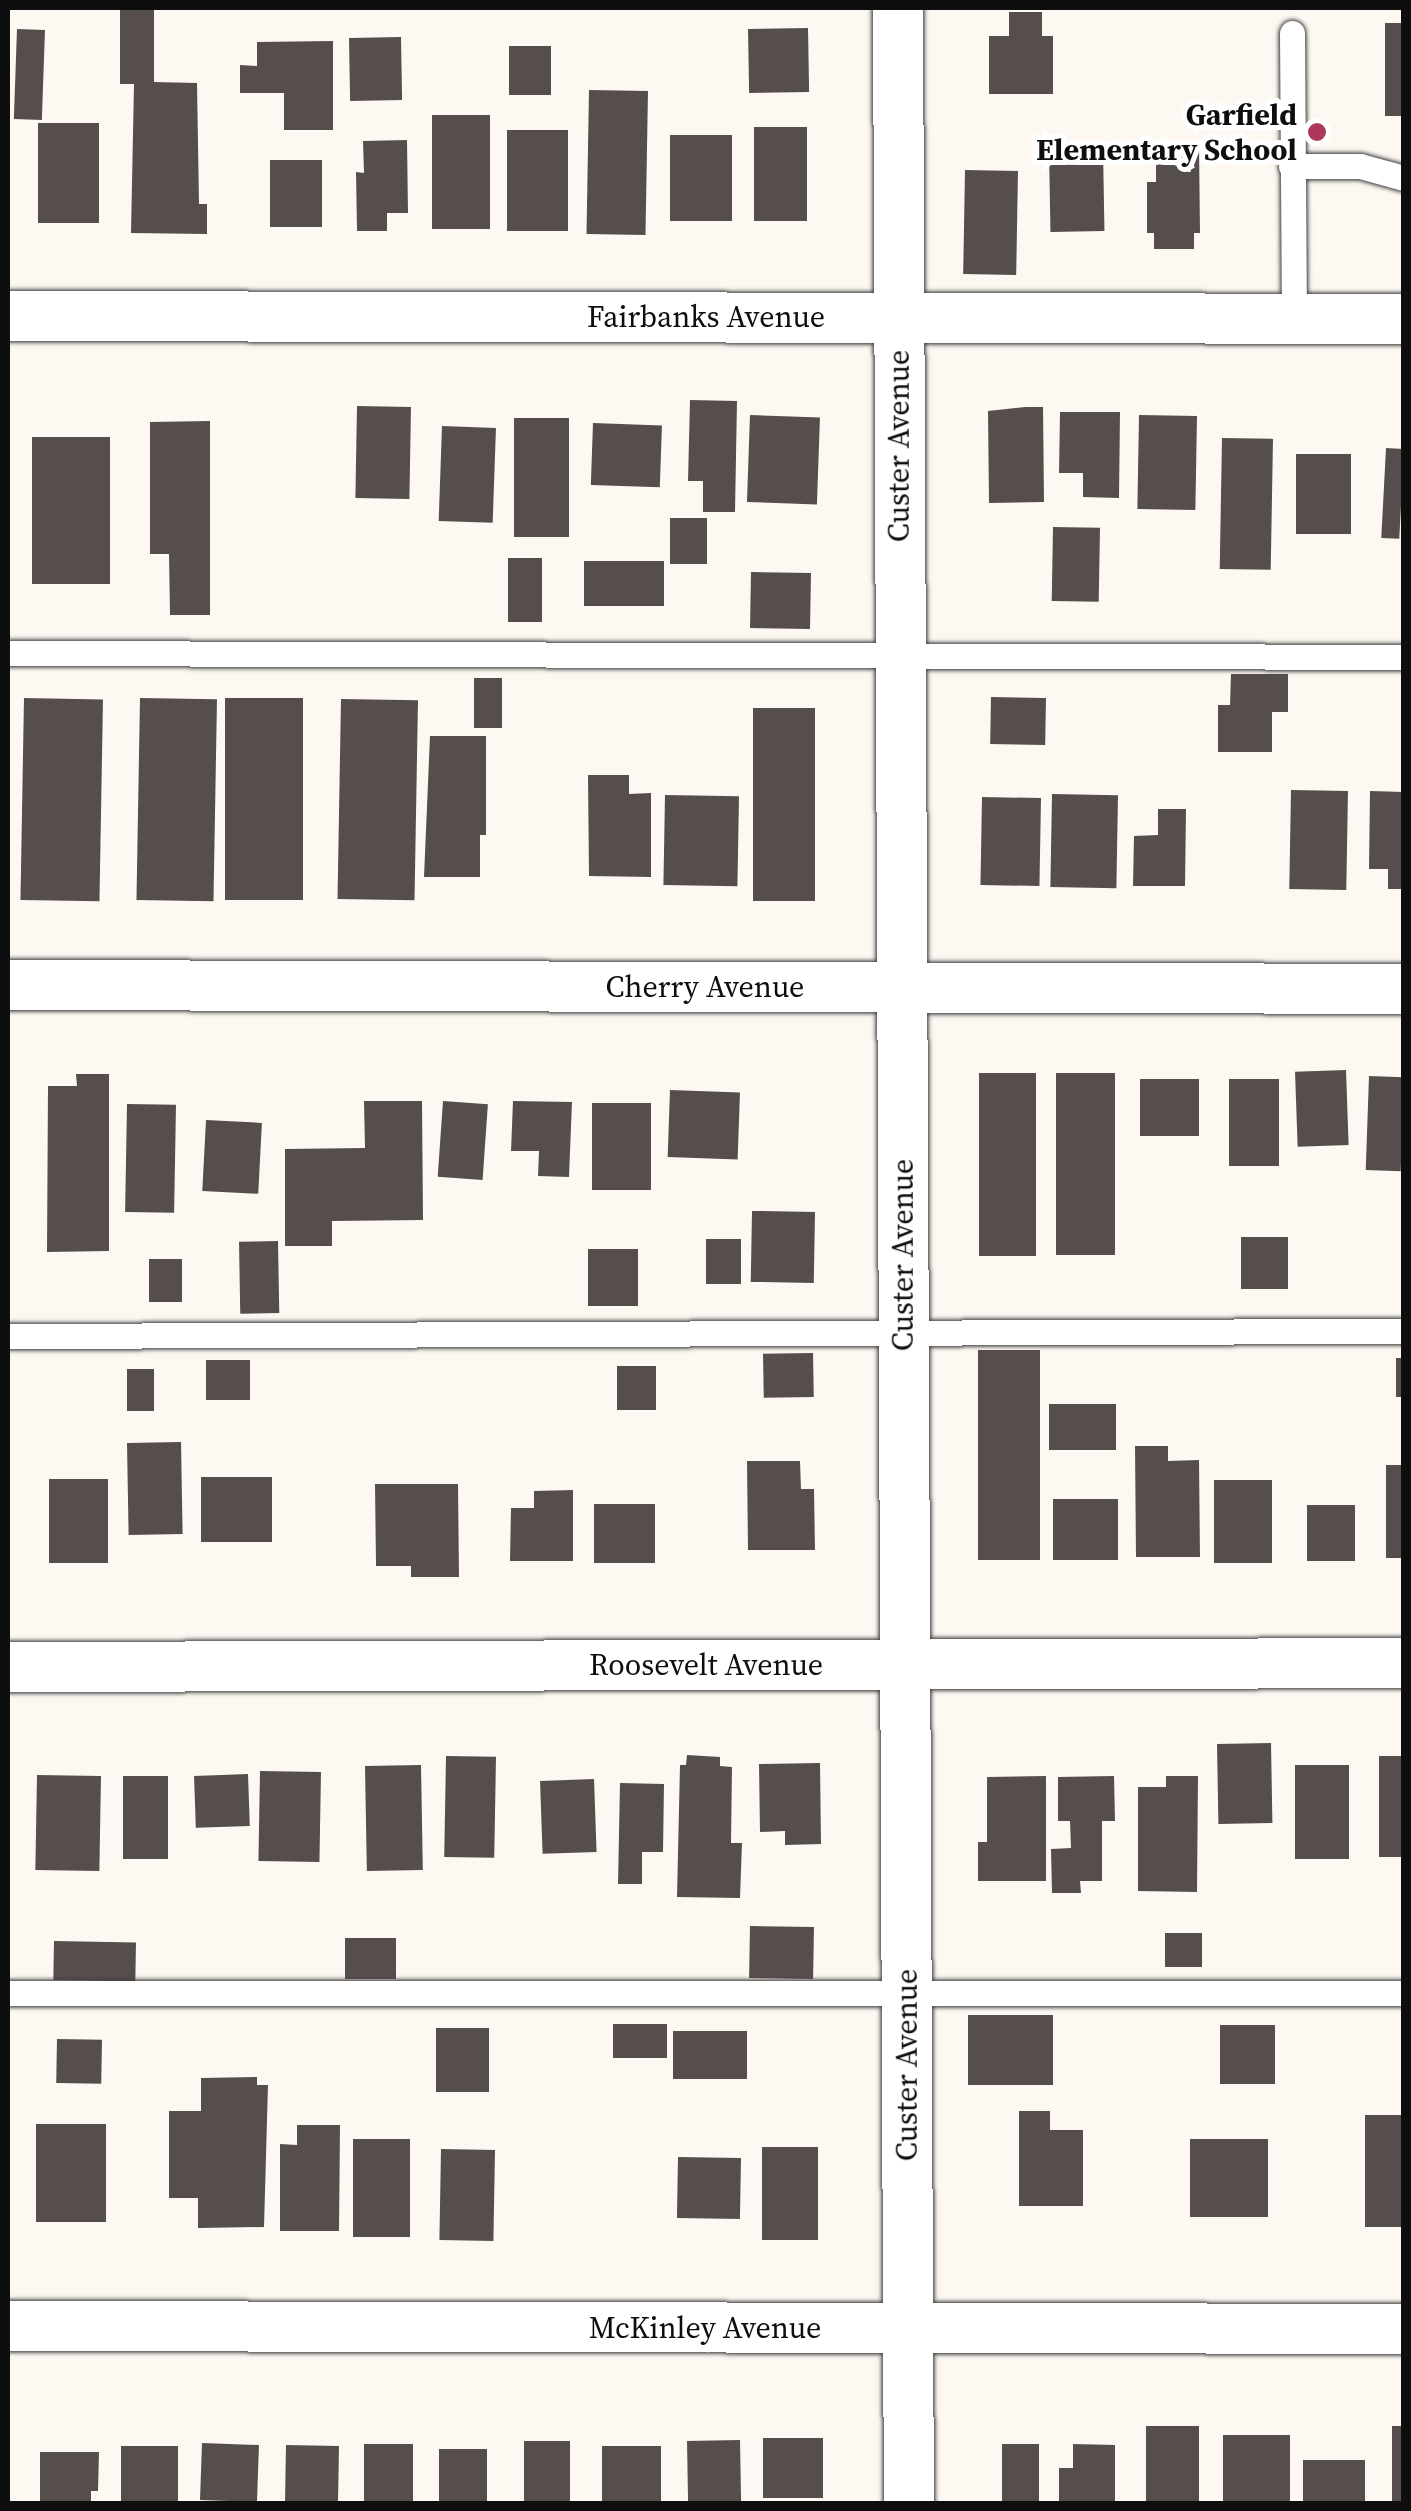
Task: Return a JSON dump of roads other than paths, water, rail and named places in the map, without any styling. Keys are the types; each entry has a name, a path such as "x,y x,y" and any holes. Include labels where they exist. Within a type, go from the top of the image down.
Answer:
{"street":[{"name":"Custer Avenue","path":"898,8 909,2504"},
{"name":"Fairbanks Avenue","path":"8,316 1404,319"},
{"name":"Cherry Avenue","path":"8,986 1404,989"},
{"name":"Roosevelt Avenue","path":"8,1667 1404,1663"},
{"name":"McKinley Avenue","path":"8,2326 1404,2329"}],"lane":[{"path":"1292,33 1294,318"},
{"path":"1291,166 1360,166 1404,178"},
{"path":"8,654 1404,657"},
{"path":"8,1336 1404,1331"},
{"path":"8,1993 1404,1993"}],"place":[{"name":"Garfield Elementary School","path":"1317,132"}]}
